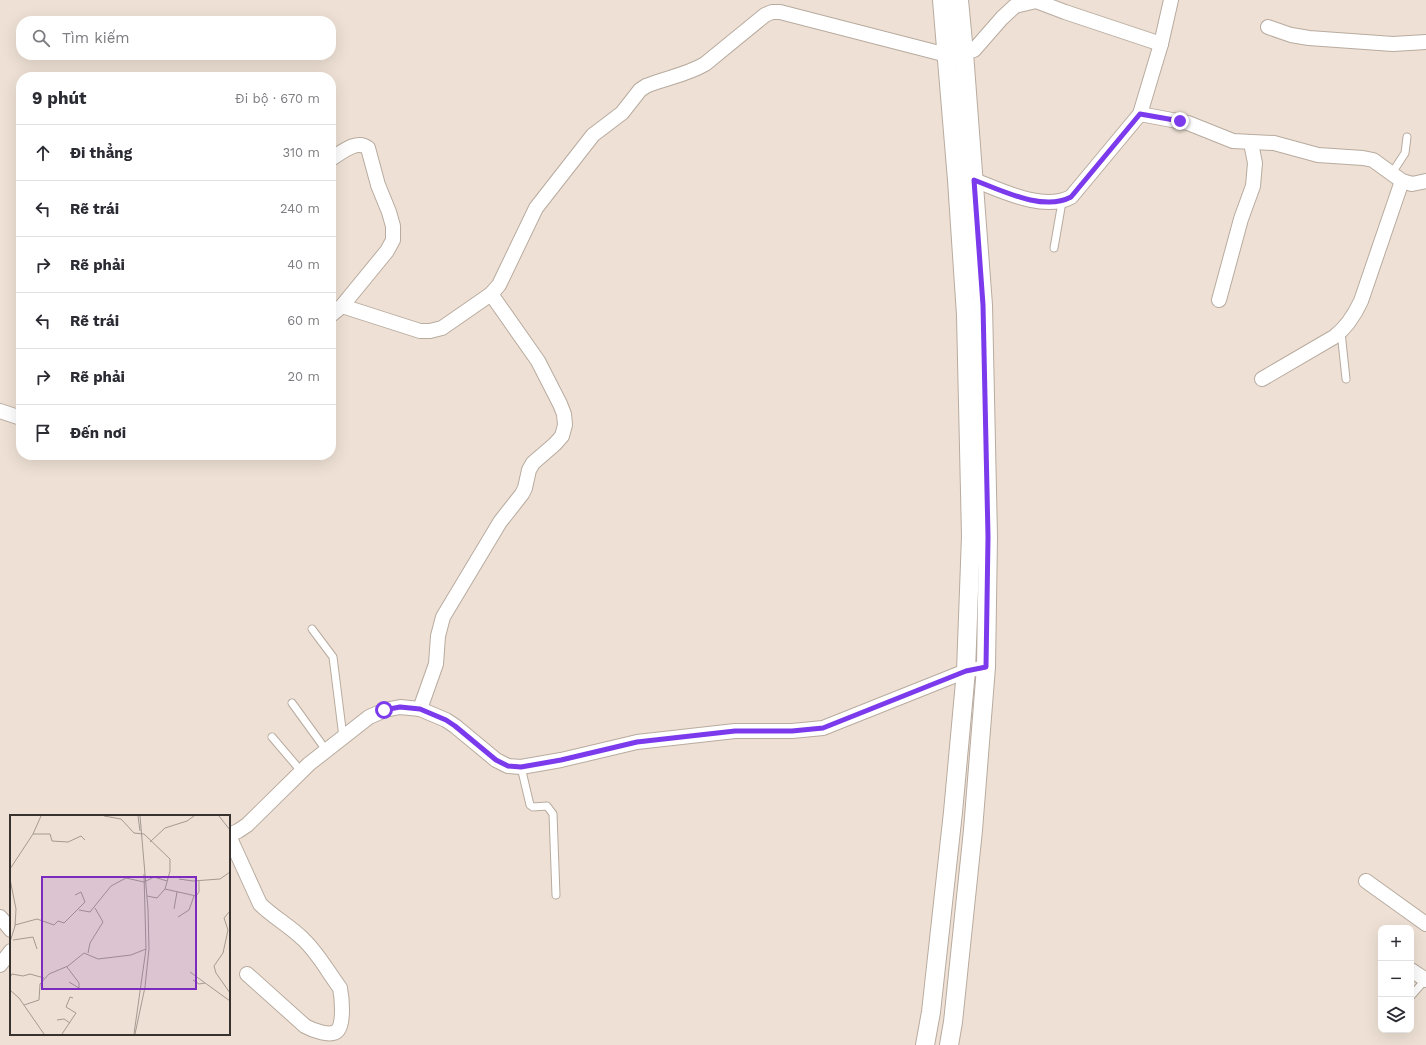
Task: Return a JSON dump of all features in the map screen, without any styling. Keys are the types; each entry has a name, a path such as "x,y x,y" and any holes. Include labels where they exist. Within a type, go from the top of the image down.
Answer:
{"street":[{"path":"942,0 956,54 974,180 984,313 988,537 986,667 973,830 953,1022 949,1045"},
{"path":"925,1045 931,1012 952,820 966,671 971,536 966,316 957,180 956,54 959,0"},
{"path":"974,180 1013,195 1039,202 1062,202 1071,197 1140,114 1161,44 1172,0"},
{"path":"342,306 420,331 430,331 442,328 491,294 499,285 536,208 593,135 622,113 640,90 646,86 686,74 705,64 765,15 772,12 780,12 883,39 956,54 974,50 1002,18 1015,6 1036,1 1161,44"},
{"path":"1268,27 1291,35 1309,38 1393,44 1426,42"},
{"path":"1140,114 1188,123 1233,142 1274,143 1318,155 1373,160 1397,177 1412,184 1426,182"},
{"path":"1219,300 1241,219 1253,186 1255,163 1250,143"},
{"path":"336,156 357,144 364,145 368,148 378,185 393,226 393,240 387,251 342,306 336,311"},
{"path":"1262,379 1341,332 1357,309 1362,301 1397,177"},
{"path":"420,709 436,664 438,636 443,617 500,522 522,494 529,470 533,463 562,436 565,425 564,414 560,404 538,361 491,294"},
{"path":"0,411 16,416"},
{"path":"230,835 247,825 301,771 326,750 369,717 384,710 400,707 420,709 446,720 455,726 496,760 508,766 521,767 561,760 637,742 735,731 792,731 823,728 966,671 986,667"},
{"path":"230,838 260,904 268,912 302,937 340,988 342,1018 339,1029 336,1032 331,1033 314,1031 305,1026 247,974"},
{"path":"1366,881 1426,924"},
{"path":"0,917 10,929"},
{"path":"0,965 10,952"},
{"path":"1414,972 1426,980"}],"lane":[{"path":"1397,177 1405,153 1407,137"},
{"path":"1054,248 1062,202"},
{"path":"1341,332 1346,379"},
{"path":"312,629 333,657 343,737"},
{"path":"292,703 326,750"},
{"path":"272,737 301,771"},
{"path":"521,767 530,805 533,807 547,806 553,814 556,896"},
{"path":"1414,993 1426,980"}],"route":[{"path":"384,710 400,707 420,709 446,720 455,726 496,760 508,766 521,767 561,760 637,742 735,731 792,731 823,728 966,671 986,667 988,537 983,305 974,180 1013,195 1039,202 1062,202 1071,197 1140,114 1180,121"}]}
